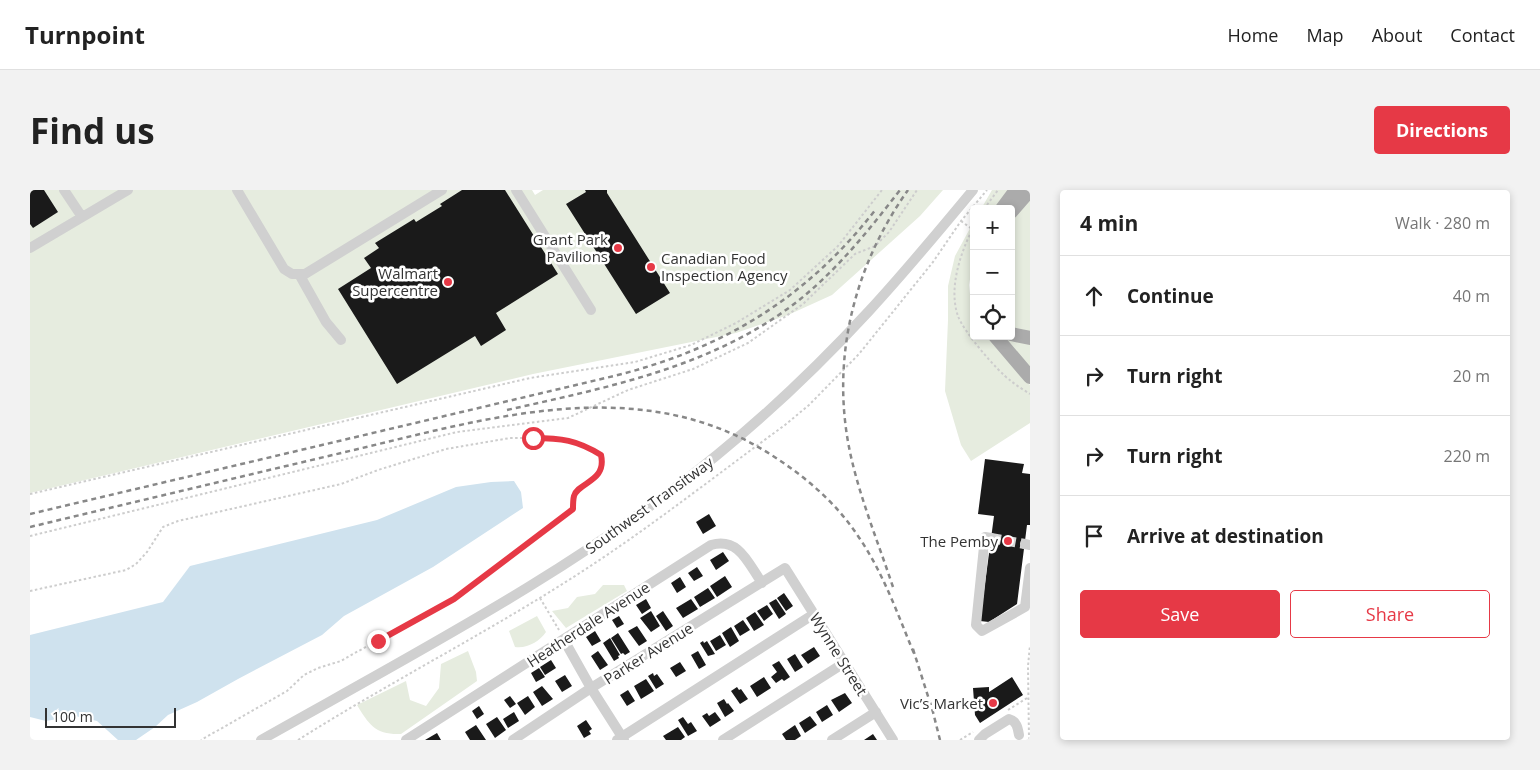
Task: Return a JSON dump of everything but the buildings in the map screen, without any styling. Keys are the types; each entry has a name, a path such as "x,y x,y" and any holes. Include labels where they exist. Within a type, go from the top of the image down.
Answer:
{"main road":[{"path":"1005,205 1016,190"},
{"path":"1015,207 1030,190"},
{"path":"1015,335 1030,338"},
{"path":"998,340 1030,377"}],"street":[{"path":"64,190 82,217"},
{"path":"31,244 128,190"},
{"path":"237,190 284,269 292,274 304,274 442,190"},
{"path":"516,190 591,310"},
{"name":"Southwest Transitway","path":"261,740 538,582 623,526 688,478 765,414 842,340 893,285 974,190"},
{"path":"299,274 326,322 341,340"},
{"path":"991,538 985,537 977,600 976,625 982,631 1025,607 1030,568"},
{"name":"Heatherdale Avenue","path":"406,740 711,545 724,543 738,549 762,583"},
{"name":"Parker Avenue","path":"513,740 591,688 785,568"},
{"name":"Wynne Street","path":"785,568 893,740"},
{"path":"564,640 621,739 814,614"},
{"path":"723,740 844,663"},
{"path":"832,740 876,712"},
{"path":"979,740 985,734 1010,720 1013,720 1024,738"}],"path":[{"path":"30,494 530,378 635,362 691,345 736,323 790,290 838,246 882,190"},
{"path":"30,536 457,432 568,418 628,390 693,369 748,343 803,304 855,254 875,246 889,232 917,190"},
{"path":"987,205 998,190"},
{"path":"961,221 970,226"},
{"path":"970,235 964,249 956,280 954,295 957,315 968,335 1006,377 1030,394"},
{"path":"30,591 126,570 136,564 147,552 163,527 178,521 341,484 378,470 446,449 510,438 558,438 577,442 601,455 600,471 592,480 576,492 573,509 454,599 353,654 304,675 281,694 201,740"},
{"path":"540,598 564,640"},
{"path":"1024,738 1030,645"}],"shaded area":[{"path":"30,190 532,190 535,195 543,190 943,190 920,216 832,295 788,315 736,333 533,374 30,493"},
{"path":"992,190 1008,190 997,205 983,205"},
{"path":"1030,197 1030,332 1025,333 1015,329 1015,216"},
{"path":"970,228 970,340 991,340 1030,385 1030,423 971,461 961,445 945,391 948,286 955,256"},
{"path":"1015,339 1030,343 1030,371 1003,340"},
{"path":"603,585 624,585 627,591 566,628 552,611 568,608 577,597 595,594"},
{"path":"537,616 546,632 533,644 515,647 509,631"},
{"path":"468,651 476,672 477,681 401,734 379,731 365,718 357,705 406,681 410,700 426,706 439,688 441,664"}],"water":[{"path":"514,481 521,492 523,508 433,567 344,616 322,635 197,702 168,715 136,740 118,740 97,721 75,716 46,721 30,717 30,635 163,602 190,566 377,520 456,487"}],"tunnel":[{"path":"991,538 1025,544"}],"railway":[{"path":"507,410 584,393 659,372 731,343 765,324 813,289 865,234 900,190"},
{"path":"893,587 856,477 846,425 843,389 850,319 860,285 872,252 908,190"},
{"path":"30,514 654,365 727,335 760,316 792,294 849,241 876,209"},
{"path":"30,527 463,424 569,409 621,408 673,415 724,430 773,456 798,473 820,492 849,524 867,550 889,594 915,656"},
{"path":"913,649 940,740"}],"place":[{"name":"Grant Park Pavilions","path":"618,248"},
{"name":"Canadian Food Inspection Agency","path":"651,267"},
{"name":"Walmart Supercentre","path":"448,282"},
{"name":"The Pemby","path":"1008,541"},
{"name":"Vic’s Market","path":"993,703"}],"route":[{"path":"378,641 454,599 573,509 576,492 592,480 600,471 601,455 577,442 558,438 533,438"}]}
